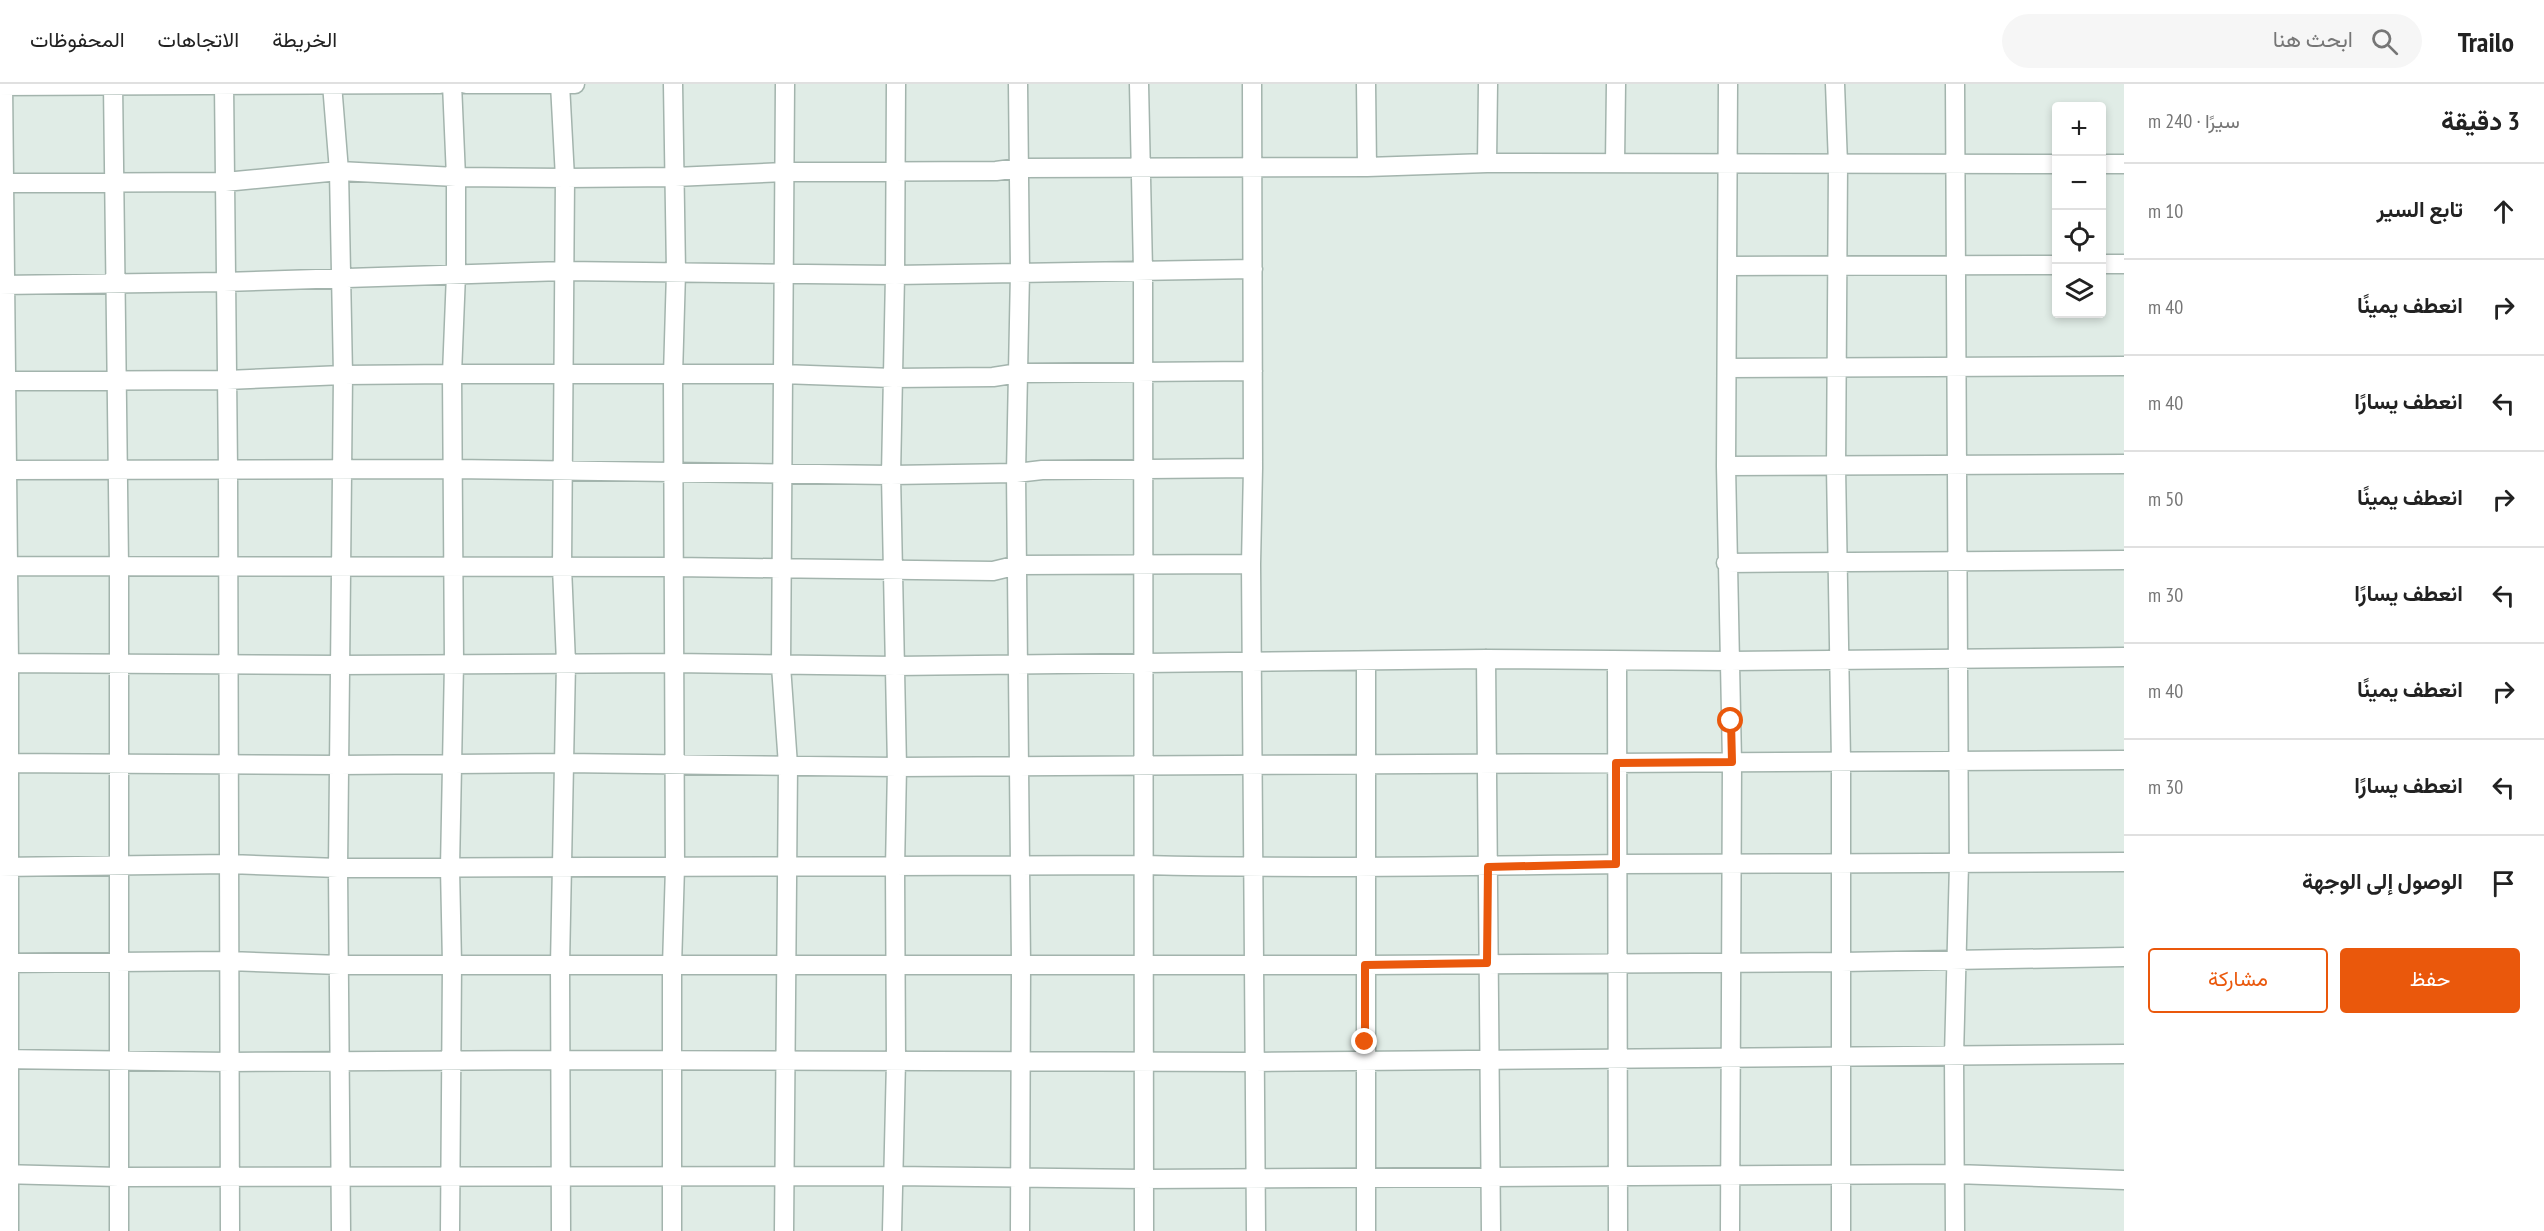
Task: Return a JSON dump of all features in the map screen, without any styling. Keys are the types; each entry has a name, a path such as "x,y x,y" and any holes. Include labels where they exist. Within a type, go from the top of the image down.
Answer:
{"street":[{"path":"9,1231 5,1175 4,1059 2,85 440,84"},
{"path":"450,1231 452,964 450,868 454,663 452,374 456,274 456,177 452,84"},
{"path":"466,84 575,84"},
{"path":"560,84 565,178 562,567 566,663 560,965 561,1231"},
{"path":"672,1231 674,1177 672,966 675,867 674,84"},
{"path":"784,1231 788,765 781,666 785,84"},
{"path":"892,1231 896,1061 897,767 891,475 896,84"},
{"path":"1018,84 1020,272 1016,473 1022,1062 1020,1231"},
{"path":"1139,84 1143,270 1141,468 1145,965 1144,1231"},
{"path":"1252,84 1251,662 1256,1231"},
{"path":"1366,84 1367,167"},
{"path":"1486,164 1488,84"},
{"path":"1615,163 1616,84"},
{"path":"1728,84 1726,563 1732,762 1730,1231"},
{"path":"1835,84 1838,164 1836,467 1842,865 1841,1231"},
{"path":"1955,84 1959,658 1959,864 1954,1056 1955,1231"},
{"path":"113,85 119,566 119,1231"},
{"path":"224,85 224,282 228,470 230,1231"},
{"path":"332,85 339,171 343,375 338,868 341,1231"},
{"path":"2,183 225,182 339,171 456,177 565,178 896,170 996,171 1019,168 1367,167 1615,163 2052,164"},
{"path":"2106,164 2124,164"},
{"path":"2106,264 2124,264"},
{"path":"1727,266 2052,265"},
{"path":"2,285 224,282 564,272 895,275 1253,269"},
{"path":"1727,368 2124,366"},
{"path":"2,381 227,380 343,375 452,374 782,374 893,378 993,377 1019,373 1253,371"},
{"path":"1726,466 2124,464"},
{"path":"3,469 342,471 452,469 891,475 1141,468 1253,468"},
{"path":"1726,563 2124,560"},
{"path":"4,566 674,567 993,571 1018,565 1251,564"},
{"path":"4,662 340,665 673,663 895,666 1486,659 1730,661 2124,657"},
{"path":"1486,659 1491,1231"},
{"path":"1617,661 1618,1231"},
{"path":"1366,662 1366,1231"},
{"path":"4,763 118,765 564,763 897,767 2124,760"},
{"path":"5,867 229,864 338,868 895,868 1144,865 1252,868 2124,862"},
{"path":"4,963 1255,966 1842,962 2124,957"},
{"path":"4,1059 230,1062 340,1060 1488,1062 2124,1054"},
{"path":"5,1175 119,1178 894,1176 1256,1179 1492,1175 1955,1174 2124,1180"}],"route":[{"path":"1365,1042 1365,965 1487,963 1488,867 1616,864 1616,763 1732,762 1731,721"}]}
